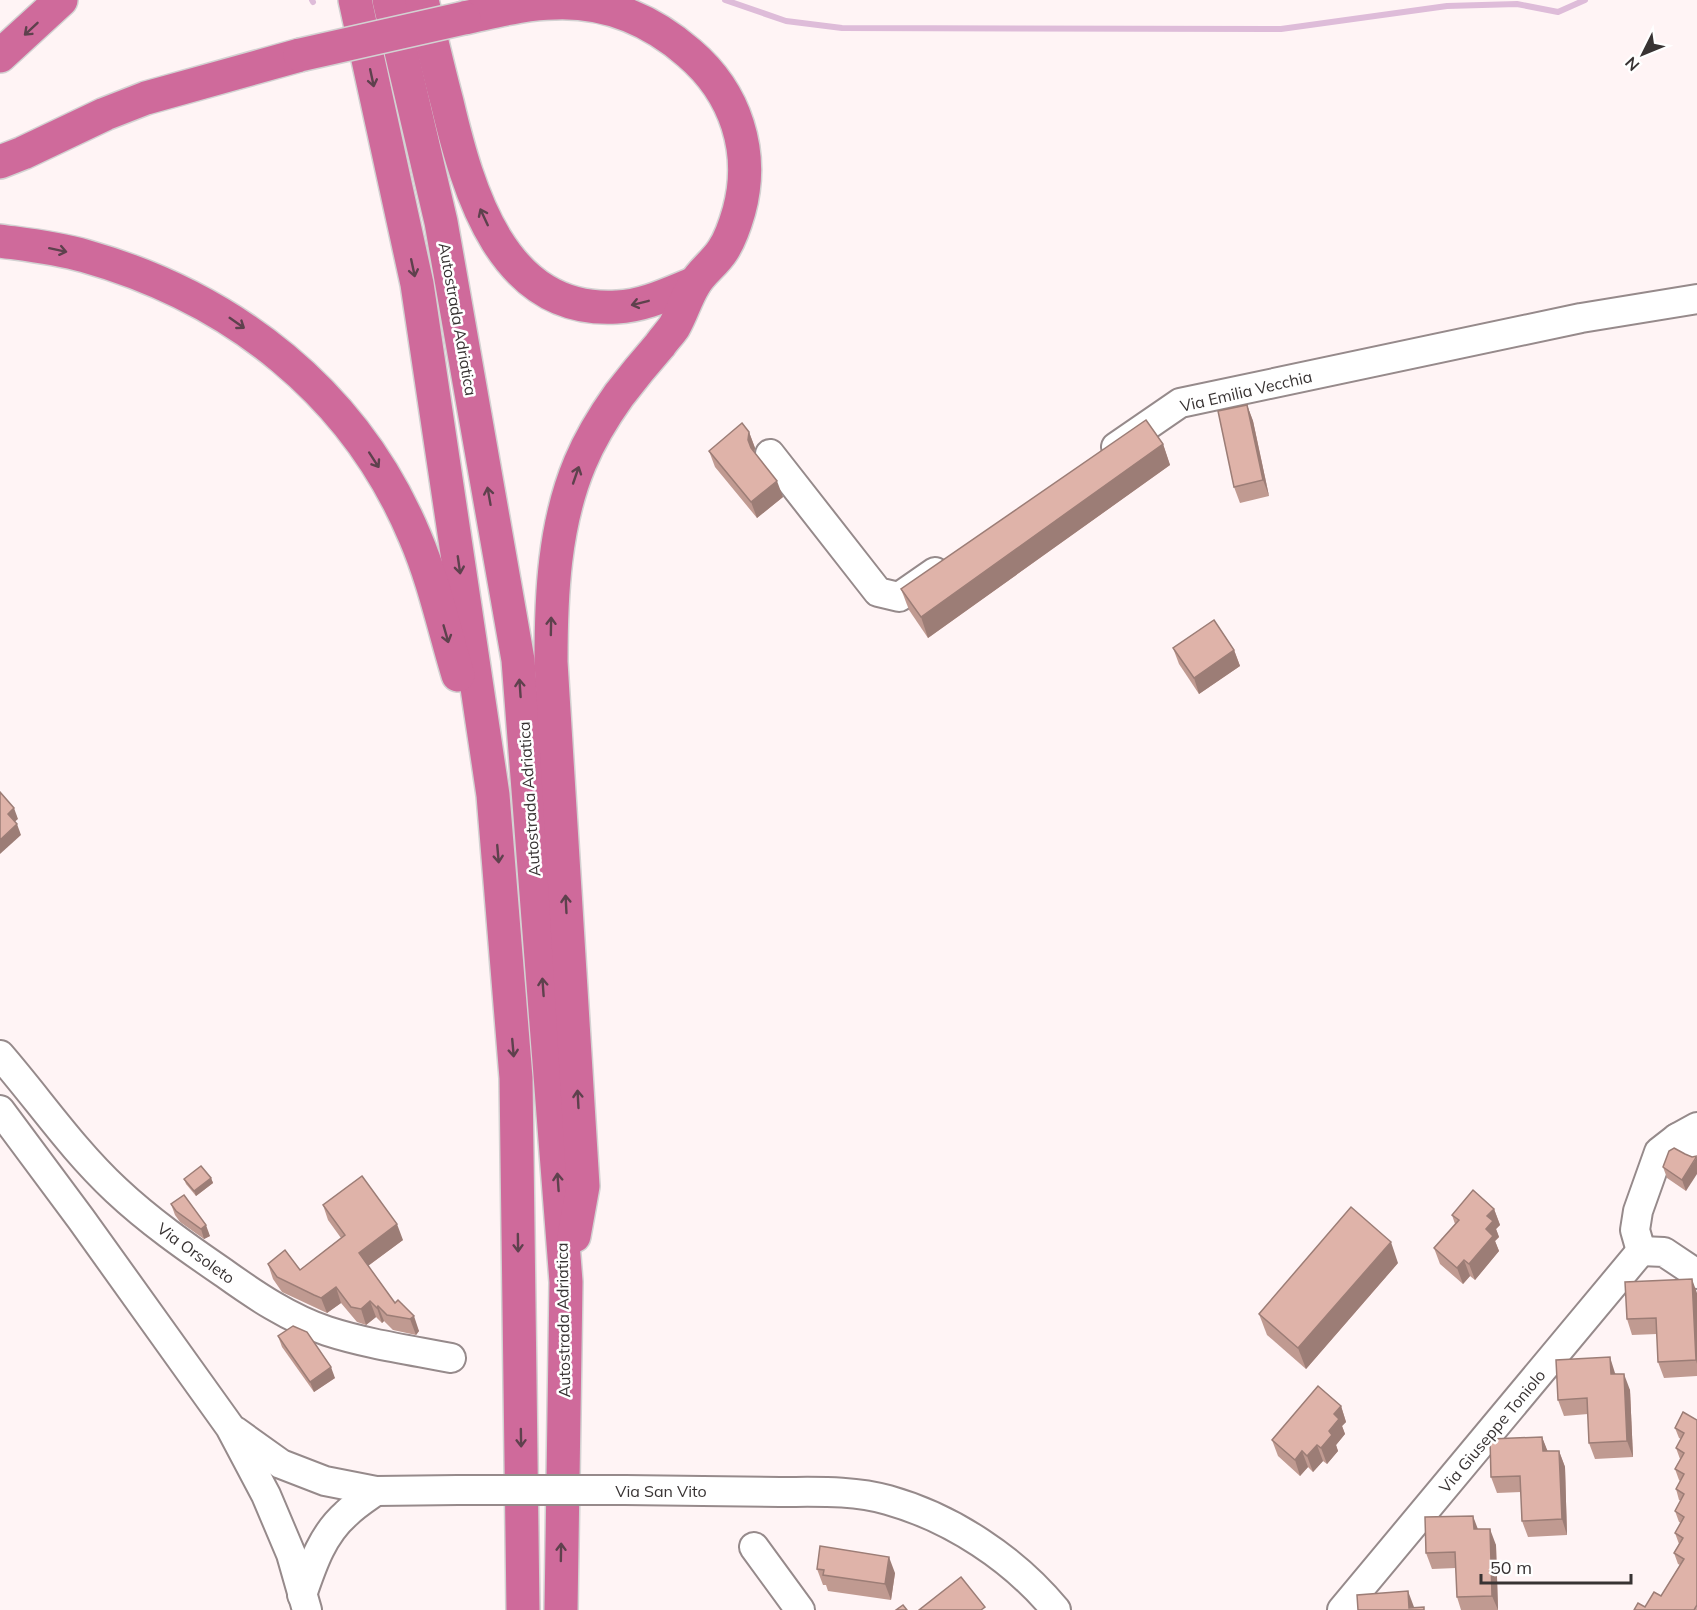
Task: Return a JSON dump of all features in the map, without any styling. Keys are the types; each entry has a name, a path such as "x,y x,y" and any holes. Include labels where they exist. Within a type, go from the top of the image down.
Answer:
{"highway":[{"path":"0,57 62,0"},
{"name":"Autostrada Adriatica","path":"354,0 417,284 493,795 516,1078 523,1610"},
{"name":"Autostrada Adriatica","path":"389,0 441,222 518,660 566,1282 561,1610"},
{"path":"422,0 456,142 466,173 485,221 498,244 519,269 538,286 553,294 589,306 618,307 644,303 695,283"},
{"path":"0,162 105,114 146,98 300,55 464,18 554,3 577,4 621,12 643,21 698,61 712,76 728,102 743,143 745,166 743,195 734,228 723,250 695,283 673,328 619,395 588,447 580,463 566,506 555,568 551,606 551,662 583,1186 566,1282"},
{"path":"0,241 83,255 134,271 180,291 228,317 267,344 302,373 328,399 371,455 397,498 416,538 430,577 493,795"}],"street":[{"name":"Via Emilia Vecchia","path":"1093,463 1180,403 1581,318 1697,299"},
{"path":"770,454 878,592 899,597 957,557"},
{"name":"Via Orsoleto","path":"0,1055 68,1139 116,1190 170,1235 275,1308 326,1330 367,1342 451,1358"},
{"path":"0,1110 230,1427 291,1554 305,1603"},
{"path":"1690,1138 1659,1152 1638,1211 1635,1230 1641,1251 1665,1252 1697,1274"},
{"name":"Via Giuseppe Toniolo","path":"1342,1610 1641,1251"},
{"path":"230,1427 281,1464 325,1481 376,1491"},
{"path":"305,1603 310,1573 323,1543 345,1515 376,1491"},
{"name":"Via San Vito","path":"376,1491 843,1492 887,1499 937,1517 1003,1558 1038,1587 1056,1610"},
{"path":"754,1547 800,1610"}],"building":[{"path":"1247,405 1263,480 1234,487 1218,411"},
{"path":"1146,420 1163,444 921,617 901,589"},
{"path":"742,423 749,432 748,440 751,448 777,481 751,502 709,451"},
{"path":"1214,620 1234,650 1194,678 1173,648"},
{"path":"0,792 14,808 8,814 17,824 0,840"},
{"path":"1674,1148 1692,1157 1697,1156 1682,1180 1663,1167 1669,1151"},
{"path":"201,1166 211,1178 194,1191 184,1179"},
{"path":"362,1176 397,1224 359,1253 395,1303 398,1300 414,1316 410,1319 387,1315 370,1301 361,1309 351,1307 336,1287 321,1298 277,1277 268,1264 285,1250 300,1270 345,1235 323,1205"},
{"path":"1473,1190 1494,1209 1487,1216 1493,1221 1486,1229 1493,1236 1469,1264 1464,1260 1457,1268 1434,1248 1459,1220 1452,1215"},
{"path":"184,1195 206,1225 201,1229 176,1211 171,1204"},
{"path":"1351,1207 1391,1242 1298,1348 1259,1314"},
{"path":"1692,1279 1696,1360 1658,1362 1656,1318 1627,1319 1625,1282"},
{"path":"293,1326 307,1332 331,1367 310,1382 278,1336"},
{"path":"1610,1357 1611,1374 1624,1374 1627,1441 1589,1443 1587,1398 1558,1400 1556,1360"},
{"path":"1318,1386 1341,1406 1334,1414 1339,1419 1329,1431 1332,1435 1321,1448 1317,1445 1307,1456 1302,1451 1295,1460 1272,1440"},
{"path":"1683,1412 1697,1420 1697,1605 1694,1610 1634,1610 1638,1603 1645,1607 1654,1592 1661,1596 1684,1559 1674,1553 1683,1538 1675,1533 1684,1517 1675,1511 1684,1494 1676,1489 1684,1474 1675,1469 1684,1453 1676,1448 1684,1433 1675,1428"},
{"path":"1542,1437 1543,1451 1559,1451 1562,1519 1522,1521 1520,1476 1491,1477 1490,1439"},
{"path":"1473,1516 1474,1529 1490,1529 1492,1596 1457,1597 1455,1552 1426,1553 1425,1517"},
{"path":"820,1546 889,1557 885,1584 823,1575 824,1570 817,1569"},
{"path":"961,1577 985,1607 981,1610 919,1610"},
{"path":"1408,1591 1409,1608 1424,1607 1424,1610 1358,1610 1357,1595"},
{"path":"903,1605 907,1610 896,1610"}],"waterway":[{"path":"725,0 786,21 842,28 1281,29 1447,6 1517,4 1558,12 1585,0"}]}
